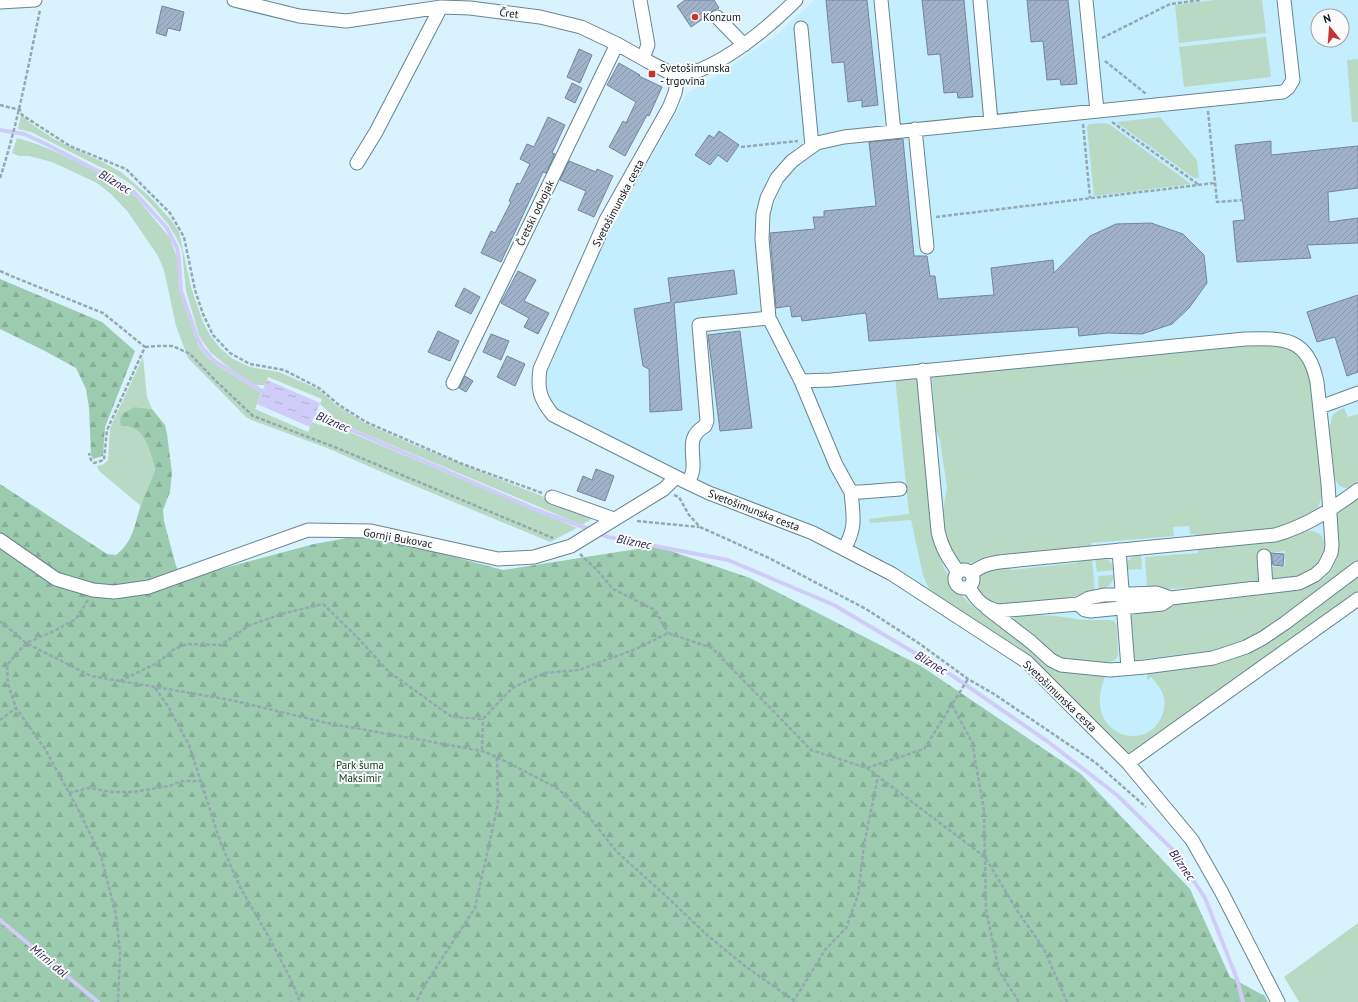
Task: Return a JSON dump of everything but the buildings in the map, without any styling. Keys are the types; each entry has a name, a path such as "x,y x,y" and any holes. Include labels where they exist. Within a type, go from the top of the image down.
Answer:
{"street":[{"name":"Čret","path":"234,0 298,16 346,21 441,7 470,8 540,17 581,27 617,44 678,77"},
{"path":"640,0 648,45 642,58"},
{"path":"678,77 702,70 744,44 777,18 796,0"},
{"path":"881,0 894,132"},
{"path":"980,0 991,122"},
{"path":"1086,0 1097,111"},
{"path":"844,549 852,534 853,524 851,492 836,465 801,381 769,318 762,239 762,220 770,192 785,168 808,143 844,136 1215,100 1286,90 1293,80 1284,0"},
{"path":"0,2 38,4"},
{"path":"357,163 376,132 441,7"},
{"path":"717,17 744,44"},
{"path":"801,28 808,143"},
{"name":"Čretski odvojak","path":"453,383 617,44"},
{"name":"Svetošimunska cesta","path":"678,77 675,93 669,108 606,220 540,369 540,393 546,405 553,415 688,484 813,533 892,574 919,590 1027,662 1128,763 1192,840 1221,891 1278,1002"},
{"path":"915,129 927,246"},
{"path":"688,484 693,470 693,438 699,429 705,426 706,421 699,325 769,318"},
{"path":"801,381 1244,339 1274,338 1285,340 1300,348 1310,358 1315,371 1320,407 1332,545 1331,553 1324,567 1315,575 1299,583 1171,598 1158,593 1122,594 1089,598 1078,604 998,611 987,608"},
{"path":"923,370 939,535 946,555 964,573 973,579 971,585 968,587 976,599 1031,642 1051,660 1061,665 1110,670 1213,658 1246,647 1263,638 1280,627 1358,568"},
{"path":"1320,407 1358,393"},
{"name":"Gornji Bukovac","path":"0,540 56,579 93,590 114,592 149,587 308,530 371,531 498,559 534,557 571,546 664,488 676,477"},
{"path":"851,492 900,489"},
{"path":"964,573 979,567 999,562 1275,535 1302,526 1330,510 1358,490"},
{"path":"552,497 610,521"},
{"path":"1118,550 1128,668"},
{"path":"1264,556 1266,588"},
{"path":"1078,604 1085,610 1090,611 1162,604 1171,598"},
{"path":"1128,763 1358,599"}],"path":[{"path":"1150,97 1090,47 1170,4 1201,0"},
{"path":"0,178 12,142 20,110 38,4"},
{"path":"0,105 20,110 22,114 70,146 126,169 170,213 184,237 203,314 213,335 230,353 250,364 284,370 320,388 339,405 366,422 460,463 552,497"},
{"path":"1208,109 1217,202 1243,200"},
{"path":"1111,118 1112,122 1199,185"},
{"path":"1083,121 1090,198"},
{"path":"741,147 808,143"},
{"path":"924,219 1215,183"},
{"path":"0,271 103,313 145,348 173,346 190,354 253,416 337,448 571,546 597,570 613,589 655,610 668,633 712,648 811,750 867,768 985,857 1018,912 1044,949 1067,1002"},
{"path":"89,453 91,460 94,463 104,460 107,430 145,348"},
{"path":"664,488 679,498 689,515 700,527"},
{"path":"635,521 700,527 772,559 866,608 920,644 968,679 994,694 1096,763 1148,808"},
{"path":"93,590 87,603 76,619 54,631 26,643 7,665 8,684 16,708 45,749 101,856 116,915 120,952 118,1002"},
{"path":"120,681 157,663 173,650 187,644 221,645 250,625 285,612 323,604 357,637 389,672 452,717 483,719"},
{"path":"0,621 26,643 91,676 231,700 327,723 482,751 497,756 557,788 589,817 617,852 707,935 745,966 794,1001 825,950 846,928 858,895 864,845 878,776"},
{"path":"482,751 483,719 512,688 544,673 579,670 636,649 668,633"},
{"path":"867,768 924,749 968,679"},
{"path":"155,687 168,706 189,744 221,844 240,887 270,939 292,982 300,1002"},
{"path":"952,705 972,742 984,810 986,910 999,971 1019,1002"},
{"path":"0,720 16,708"},
{"path":"416,1002 426,983 475,908 498,804 497,756"},
{"path":"69,793 89,788 112,792 133,792 169,786 182,781 202,781"}],"shaded area":[{"path":"814,0 1358,0 1358,593 1128,756 1028,656 867,556 663,466 555,410 546,397 544,372 595,256 687,93 716,76 779,33"}],"green space":[{"path":"1214,0 1262,0 1266,33 1179,43 1175,5"},
{"path":"1266,37 1271,77 1184,87 1179,47"},
{"path":"1358,59 1358,122 1352,122 1347,60"},
{"path":"21,115 54,139 121,172 150,197 172,221 179,232 191,287 203,322 210,335 220,348 233,359 250,367 279,372 318,389 336,405 365,423 414,445 596,516 582,525 330,419 331,414 320,404 322,399 268,377 265,385 254,385 231,369 211,353 199,335 186,291 182,250 168,224 132,185 120,177 31,132 18,129"},
{"path":"1160,117 1197,160 1199,178 1194,178 1116,122"},
{"path":"1089,124 1109,124 1191,184 1094,196 1087,127"},
{"path":"17,138 57,152 77,162 118,183 137,198 170,238 178,261 179,291 199,347 210,360 261,393 255,409 308,432 312,422 326,427 328,423 577,528 550,542 327,448 246,417 188,358 176,326 164,270 158,256 128,212 111,194 97,183 52,162 29,156 19,156 12,153"},
{"path":"0,279 102,322 135,351 105,427 103,456 93,459 91,455 89,408 86,389 76,368 0,329"},
{"path":"1274,344 1287,348 1298,357 1304,364 1311,385 1322,486 1319,505 1315,511 1306,518 1281,528 1197,538 1196,534 1190,534 1189,526 1173,527 1174,536 1091,543 1091,547 987,556 965,565 959,563 945,538 942,515 947,488 940,440 936,431 932,375"},
{"path":"143,357 147,397 152,409 135,407 121,426 137,430 145,440 154,465 155,470 141,506 99,471 97,466 104,464 108,460 110,428"},
{"path":"920,376 935,543 944,568 956,589 972,606 1033,649 1105,676 1100,694 1101,711 1106,722 1115,730 1125,735 1136,736 1147,733 1156,725 1163,713 1164,700 1161,690 1151,677 1148,680 1148,672 1213,662 1358,575 1358,593 1132,759 1001,642 929,589 923,575 911,520 870,523 869,519 909,514 895,377"},
{"name":"Park šuma Maksimir","path":"135,407 152,409 165,425 172,473 170,492 163,510 164,521 176,566 183,579 314,544 369,534 503,570 656,546 750,578 921,666 1081,774 1190,889 1230,977 1264,995 1268,1002 0,1002 0,484 107,554 116,555 127,544 130,538 155,470 149,450 142,436 133,428 121,426 120,420 122,414"},
{"path":"1344,408 1348,417 1358,414 1358,483 1344,488 1339,486 1334,475 1327,425 1331,424 1334,414"},
{"path":"1358,498 1358,561 1283,617 1252,637 1217,650 1135,660 1132,658 1130,615 1158,611 1178,602 1291,590 1308,586 1329,574 1334,566 1336,556 1336,515"},
{"path":"1307,531 1315,532 1321,535 1324,540 1324,547 1323,554 1316,567 1302,575 1293,578 1274,580 1269,575 1271,567 1285,566 1285,551 1260,554 1259,583 1167,589 1147,587 1145,557 1198,553 1198,549 1282,540"},
{"path":"1141,554 1142,569 1126,570 1128,561 1134,556"},
{"path":"1095,558 1102,558 1110,561 1114,570 1097,572"},
{"path":"1092,559 1095,592 1049,601 1001,605 984,598 979,592 976,582 980,572 1008,566 1011,570 1076,563 1081,560"},
{"path":"1114,575 1109,585 1099,591 1098,576"},
{"path":"1016,616 1056,616 1084,620 1114,621 1117,626 1118,656 1111,662 1078,662 1060,658 1013,620"},
{"path":"1358,923 1358,1002 1299,1002 1284,977"}],"water":[{"path":"267,380 320,403 310,427 257,404"}],"waterway":[{"name":"Bliznec","path":"0,130 24,134 46,144 121,183 135,193 167,228 177,248 181,291 202,347 213,360 265,393"},
{"name":"Bliznec","path":"312,413 537,510 591,530"},
{"name":"Bliznec","path":"597,533 608,537 728,560 834,605 950,674 1047,741 1117,795 1174,851 1205,898 1237,979 1243,1002"},
{"name":"Mirni dol","path":"0,920 98,1002"}],"place":[{"name":"Konzum","path":"695,17"},
{"name":"Svetošimunska - trgovina","path":"652,74"}]}
